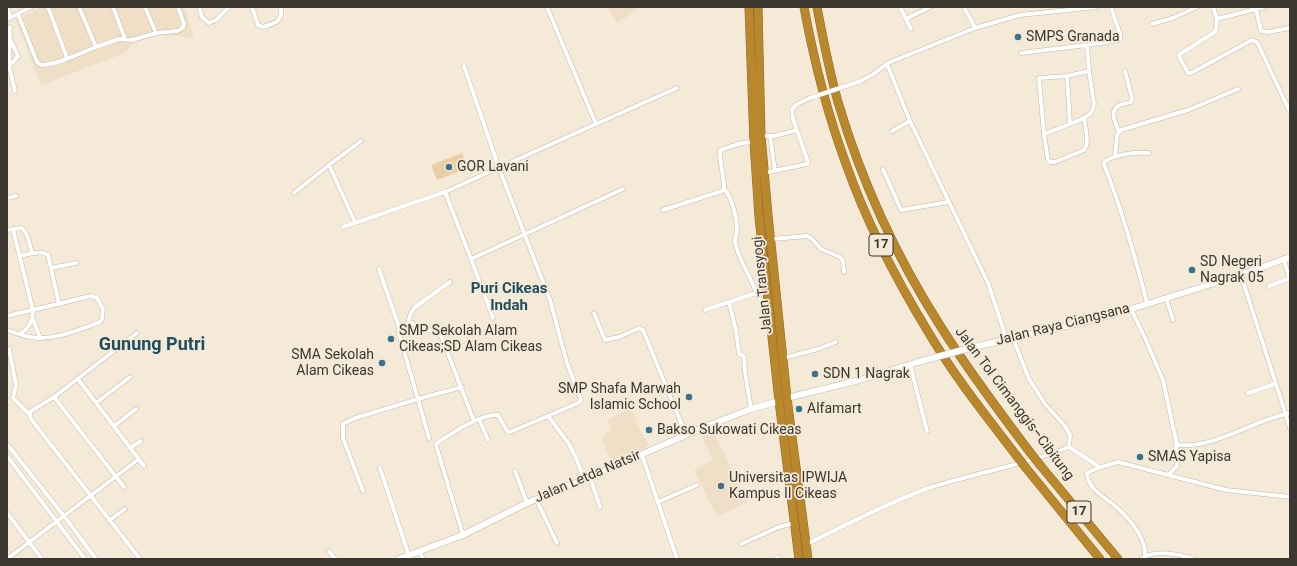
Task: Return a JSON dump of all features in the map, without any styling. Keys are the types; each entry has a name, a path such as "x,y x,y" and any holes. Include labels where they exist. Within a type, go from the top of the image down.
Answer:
{"highway":[{"name":"Jalan Transyogi","path":"749,7 754,142 759,217 770,315 808,559"},
{"name":"Jalan Transyogi","path":"758,7 761,136 784,358 783,400 799,559"},
{"name":"Jalan Tol Cimanggis–Cibitung","path":"804,7 814,59 826,106 846,165 868,218 894,271 930,335 957,377 1026,468 1100,559"},
{"name":"Jalan Tol Cimanggis–Cibitung","path":"817,7 827,58 838,102 858,161 882,218 904,264 940,326 968,369 1040,465 1118,559"},
{"path":"759,217 768,215"}],"main road":[{"name":"Jalan Raya Ciangsana","path":"783,400 860,380 910,364 970,348 1088,321 1131,309 1241,275 1287,258"},
{"name":"Jalan Letda Natsir","path":"399,559 463,535 527,503 686,435 751,409 783,400"}],"street":[{"path":"8,7 8,18 31,7"},
{"path":"48,7 67,58"},
{"path":"79,7 96,47"},
{"path":"113,7 125,39"},
{"path":"145,7 156,33"},
{"path":"18,14 38,64 42,66 119,39 139,38 156,33 177,31 183,27 184,24 178,7"},
{"path":"199,7 202,17 209,24 222,15 229,7"},
{"path":"252,7 258,25 263,27 275,23 280,19 282,13 281,7"},
{"path":"547,7 596,124"},
{"path":"900,7 911,29"},
{"path":"906,18 930,7"},
{"path":"964,7 975,28"},
{"path":"764,173 807,164 808,162 793,119 792,109 810,98 860,81 875,73 887,64 975,28 1020,15 1097,7"},
{"path":"1020,53 1120,40 1120,34 1111,7"},
{"path":"1152,24 1173,18 1197,7"},
{"path":"1213,7 1217,19 1215,32 1179,56 1188,73 1191,73 1252,40 1257,42 1290,112"},
{"path":"1217,19 1264,7"},
{"path":"1256,9 1261,31 1268,32 1290,28"},
{"path":"10,27 8,66 15,90"},
{"path":"8,66 18,56 10,37"},
{"path":"1044,134 1070,124 1092,112 1094,104 1089,71 1088,45"},
{"path":"887,64 910,121 988,283 1010,339 1029,379 1045,404 1065,426 1070,435 1070,447"},
{"path":"463,535 436,444 479,419 497,414 509,432 578,403 581,400 567,363 550,300 499,168 464,66"},
{"path":"1084,117 1087,146 1084,150 1055,162 1048,160 1039,78 1067,76 1089,71"},
{"path":"1115,157 1119,132 1114,119 1115,109 1131,102 1132,98 1125,71"},
{"path":"1067,76 1070,124"},
{"path":"343,227 445,192 677,88"},
{"path":"1119,132 1121,130 1188,110 1238,89"},
{"path":"892,131 910,121"},
{"path":"761,136 770,136 797,130"},
{"path":"770,136 775,171"},
{"path":"294,193 361,141"},
{"path":"754,142 742,143 720,150 720,156 724,189 730,196 738,228 735,242 741,260 749,274 756,293 770,315"},
{"path":"1147,303 1136,257 1120,206 1104,164 1106,161 1115,157 1133,152 1149,153"},
{"path":"329,165 356,222"},
{"path":"883,169 901,210 949,202"},
{"path":"471,259 623,189"},
{"path":"664,210 722,191 724,189"},
{"path":"445,192 493,318"},
{"path":"7,198 16,196"},
{"path":"7,230 22,228 25,231 32,253"},
{"path":"13,229 33,311 30,325 20,334"},
{"path":"772,239 806,236 812,239 821,248 840,256 843,261 844,272"},
{"path":"20,256 42,252 48,256 59,304"},
{"path":"1269,286 1288,279 1287,258"},
{"path":"51,268 76,263"},
{"path":"379,269 399,327 399,334 428,438"},
{"path":"1241,275 1275,384 1288,413 1290,428"},
{"path":"408,323 411,313 415,307 450,282"},
{"path":"705,310 756,293"},
{"path":"7,316 91,296 97,298 102,309 102,319 100,322 73,333 40,338 7,330"},
{"path":"1166,298 1173,320"},
{"path":"729,302 736,330 738,354 744,357 751,409"},
{"path":"1131,309 1163,380 1176,444 1177,466 1168,475"},
{"path":"594,313 605,340 619,337 639,328 643,330 686,435"},
{"path":"32,316 40,338"},
{"path":"399,327 408,323 413,323 420,331 435,330 440,333 474,421"},
{"path":"30,415 31,411 54,397 137,334"},
{"path":"784,358 818,349 836,342"},
{"path":"9,349 16,384 13,398 30,415 31,419 140,559"},
{"path":"910,364 928,431"},
{"path":"96,403 130,377"},
{"path":"78,379 144,466"},
{"path":"1248,393 1275,384"},
{"path":"363,491 343,438 343,424 355,418 462,387"},
{"path":"54,397 124,487"},
{"path":"114,426 136,409"},
{"path":"1176,444 1201,443 1288,413"},
{"path":"548,416 569,444 600,507"},
{"path":"479,419 488,440"},
{"path":"130,448 141,441"},
{"path":"7,444 96,559"},
{"path":"1070,447 1098,466 1098,468"},
{"path":"806,544 880,508 925,490 955,480 1045,457 1070,447"},
{"path":"642,455 677,559"},
{"path":"7,456 58,521 85,559"},
{"path":"7,559 139,459"},
{"path":"1146,556 1146,547 1139,533 1115,506 1089,483 1087,473 1118,462 1226,490 1290,497"},
{"path":"380,468 409,556"},
{"path":"515,471 527,503"},
{"path":"658,502 697,485"},
{"path":"536,499 556,543"},
{"path":"110,520 125,509"},
{"path":"7,513 42,559"},
{"path":"741,544 779,527 795,523"},
{"path":"329,551 335,559"},
{"path":"420,552 423,559"},
{"path":"1141,559 1146,556 1164,553 1194,559"}],"shaded area":[{"path":"41,7 184,7 194,37 158,35 133,43 125,53 41,85 16,20"},
{"path":"607,7 640,7 618,23"},
{"name":"GOR Lavani","path":"462,153 468,168 437,180 431,165"},
{"path":"631,407 637,421 636,422 649,446 612,463 601,438 611,429 608,420"},
{"name":"Universitas IPWIJA Kampus II Cikeas","path":"711,426 747,502 717,517 694,470 713,460 699,431"}],"place":[{"name":"SMPS Granada","path":"1018,37"},
{"name":"GOR Lavani","path":"449,167"},
{"name":"SD Negeri Nagrak 05","path":"1192,270"},
{"name":"SMP Sekolah Alam Cikeas;SD Alam Cikeas","path":"391,339"},
{"name":"SMA Sekolah Alam Cikeas","path":"382,363"},
{"name":"SDN 1 Nagrak","path":"815,374"},
{"name":"SMP Shafa Marwah Islamic School","path":"689,397"},
{"name":"Alfamart","path":"799,409"},
{"name":"Bakso Sukowati Cikeas","path":"649,430"},
{"name":"SMAS Yapisa","path":"1140,457"},
{"name":"Universitas IPWIJA Kampus II Cikeas","path":"721,486"}],"district":[{"name":"Puri Cikeas Indah","path":"509,298"},
{"name":"Gunung Putri","path":"152,345"}]}
